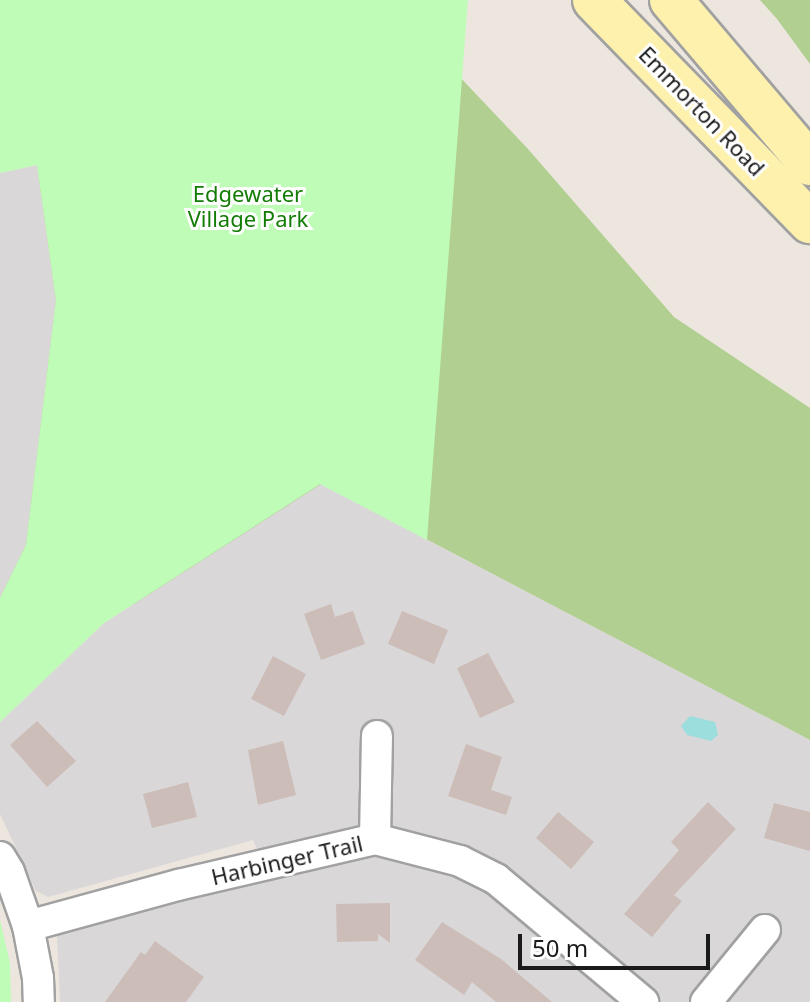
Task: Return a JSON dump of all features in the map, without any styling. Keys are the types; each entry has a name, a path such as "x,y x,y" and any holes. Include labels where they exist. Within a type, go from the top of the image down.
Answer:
{"main road":[{"name":"Emmorton Road","path":"594,0 810,222"},
{"name":"Emmorton Road","path":"671,0 810,164"}],"street":[{"path":"375,839 377,736"},
{"name":"Harbinger Trail","path":"28,926 178,885 375,839 460,861 496,879 643,1002"},
{"path":"0,857 9,872 28,926 38,978 39,1002"},
{"path":"706,1002 765,930"}],"shaded area":[{"path":"37,165 56,300 26,545 0,598 0,173"},
{"path":"320,484 810,740 810,1002 60,1002 57,935 270,878 253,840 48,897 36,891 0,814 0,722 104,623"}],"green space":[{"name":"Edgewater Village Park","path":"0,0 468,0 427,540 320,484 104,623 0,722 0,598 26,545 56,300 37,165 0,173"},
{"path":"387,0 528,149 674,317 810,408 810,740 321,484 134,604 0,598 26,545 56,300 37,165"},
{"path":"760,0 810,0 810,64 777,19"},
{"path":"0,920 10,963 11,1002 0,1002"}],"water":[{"path":"690,716 715,722 718,735 711,741 687,735 681,726"}],"building":[{"path":"331,604 335,617 353,611 365,644 321,660 304,614"},
{"path":"402,611 448,630 434,664 388,644"},
{"path":"488,653 515,702 480,718 457,668"},
{"path":"273,656 306,674 284,716 251,699"},
{"path":"37,721 76,761 47,787 10,745"},
{"path":"283,741 296,795 258,805 248,750"},
{"path":"466,744 502,757 491,790 512,797 506,815 448,796"},
{"path":"188,782 197,817 152,828 143,794"},
{"path":"708,802 736,829 674,895 682,901 652,937 624,914 679,850 671,842"},
{"path":"774,803 810,812 810,851 764,838"},
{"path":"558,812 594,842 571,869 536,838"},
{"path":"390,903 390,943 378,934 378,941 337,942 336,904"},
{"path":"442,922 501,959 552,1002 496,1002 472,982 464,995 415,960"},
{"path":"155,941 204,977 186,1002 105,1002 141,952 145,955"}]}
